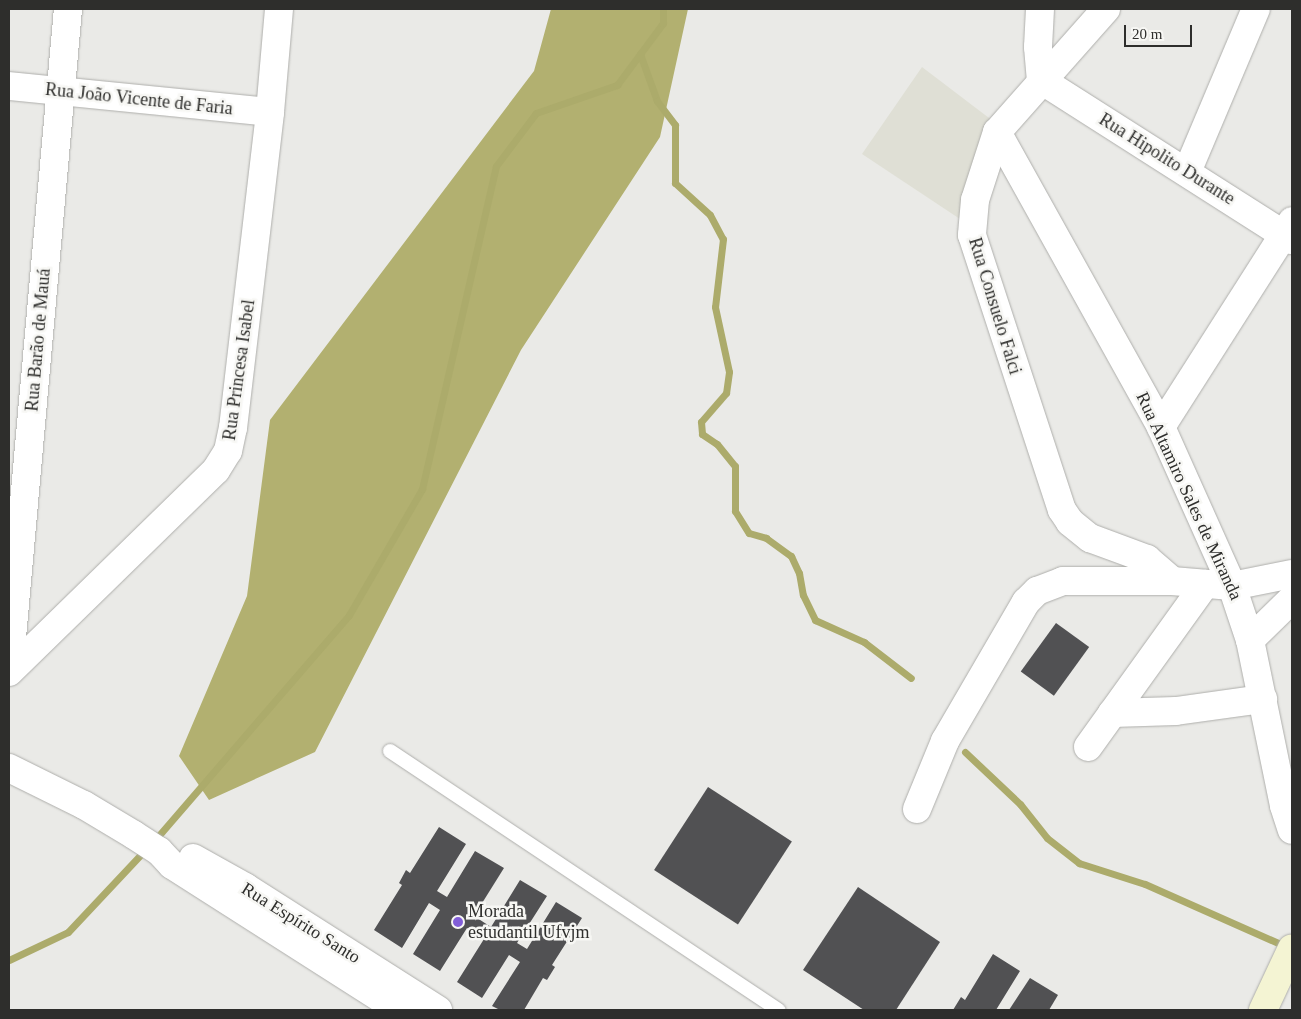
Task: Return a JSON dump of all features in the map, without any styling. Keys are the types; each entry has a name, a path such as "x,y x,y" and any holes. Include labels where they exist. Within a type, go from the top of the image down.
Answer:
{"street":[{"name":"Rua Barão de Mauá","path":"9,672 68,9"},
{"name":"Rua Princesa Isabel","path":"9,672 216,470 225,457 233,428 270,112 279,9"},
{"path":"1040,9 1038,47 1041,80"},
{"name":"Rua Consuelo Falci","path":"1106,9 1041,80 997,132 975,200 972,235 1062,510 1070,522 1090,538 1147,559 1172,581"},
{"path":"1187,172 1256,9"},
{"name":"Rua Hipolito Durante","path":"1041,80 1187,172 1290,232"},
{"name":"Rua João Vicente de Faria","path":"9,86 270,112"},
{"name":"Rua Altamiro Sales de Miranda","path":"997,132 1162,428 1232,586 1250,640 1292,830"},
{"path":"1162,428 1290,232"},
{"path":"917,809 945,741 1026,602 1037,590 1063,581 1172,581 1232,586 1292,574"},
{"path":"1088,747 1206,584"},
{"path":"1250,640 1292,599"},
{"path":"1112,713 1176,711 1263,699"},
{"name":"Rua Espírito Santo","path":"9,768 84,805 149,844 172,865 400,1010"},
{"name":"Rua Espírito Santo","path":"149,844 178,850 246,887 438,1010"},
{"path":"1263,1010 1288,958"}],"lane":[{"path":"390,751 779,1010"}],"shaded area":[{"path":"551,9 688,9 660,137 521,350 315,752 209,800 179,756 247,596 270,420 534,71"},
{"path":"922,67 993,121 963,221 862,154"}],"building":[{"path":"1056,623 1089,647 1054,696 1021,672"},
{"path":"708,787 792,841 738,924 654,870"},
{"name":"Morada estudantil Ufvjm","path":"439,827 466,844 437,891 447,897 475,851 504,868 474,916 491,927 520,880 547,896 517,943 527,949 556,902 582,918 552,965 555,967 547,980 543,978 524,1010 500,1010 492,1006 520,962 509,955 482,998 457,982 484,939 467,928 440,971 413,954 440,910 429,903 402,948 374,930 402,885 399,883 406,870 410,873"},
{"path":"858,887 940,942 896,1010 864,1010 803,970"},
{"path":"993,954 1020,971 996,1010 953,1010 961,997 965,1000"},
{"path":"1030,978 1058,995 1049,1010 1009,1010"}],"waterway":[{"path":"154,841 349,615 422,489 496,166 536,113 617,85 663,23 663,9"},
{"path":"640,54 657,101 675,125 675,183 710,215 723,239 715,307 729,372 726,393 701,422 702,434 717,444 735,466 735,511 749,533 766,538 791,556 799,573 803,595 815,620 864,642 911,678"},
{"path":"965,752 1020,804 1047,838 1079,863 1145,884 1287,947"},
{"path":"9,960 68,932 146,849"}],"place":[{"name":"Morada estudantil Ufvjm","path":"458,922"}]}
